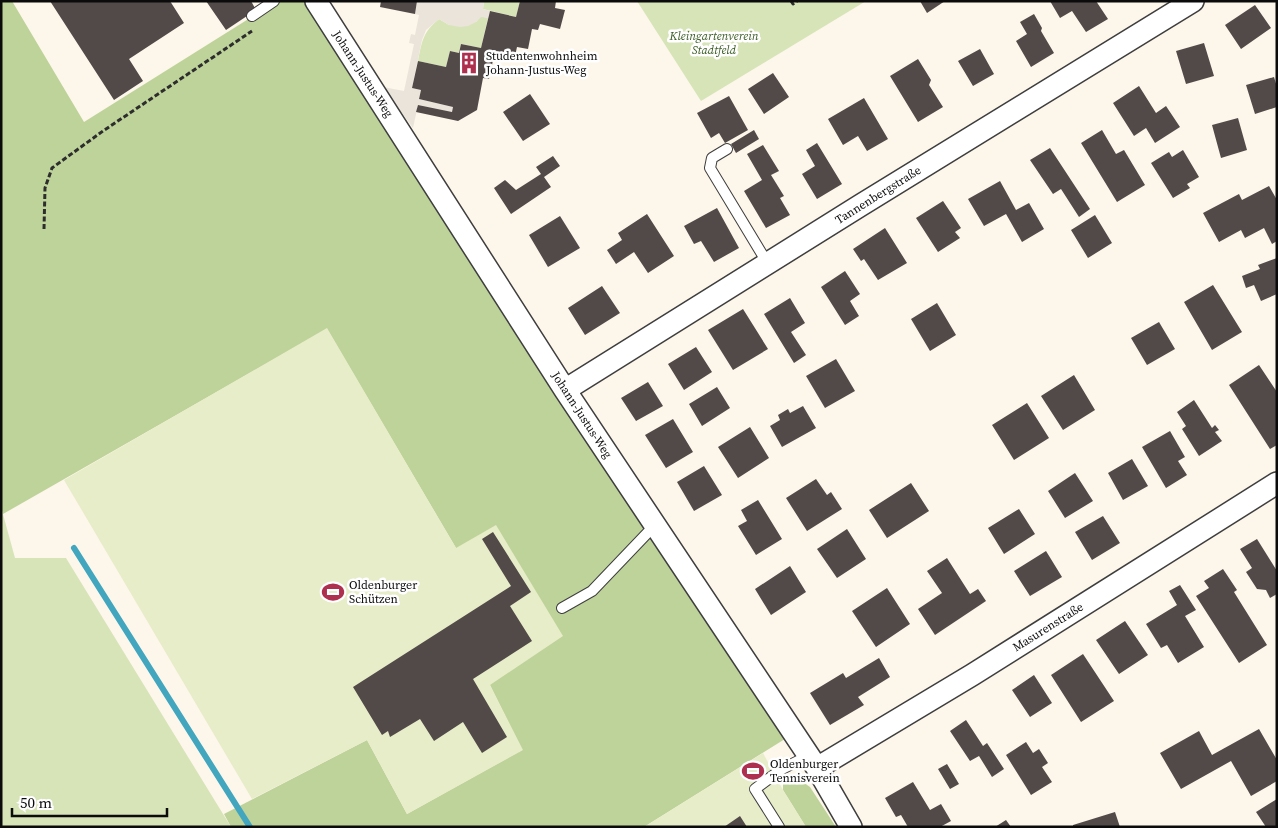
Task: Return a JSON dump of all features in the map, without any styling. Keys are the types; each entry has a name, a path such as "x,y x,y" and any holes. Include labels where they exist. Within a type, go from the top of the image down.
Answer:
{"street":[{"name":"Johann-Justus-Weg","path":"316,1 565,390 812,762 851,827"},
{"name":"Tannenbergstraße","path":"565,390 1193,1"},
{"name":"Masurenstraße","path":"812,762 957,684 1277,483"}],"lane":[{"path":"252,16 274,1"},
{"path":"727,149 712,158 710,168 768,264"},
{"path":"562,608 592,591 655,525"},
{"path":"780,827 755,790 782,769 812,762"}],"path":[{"path":"792,2 797,1"},
{"path":"44,229 45,188 52,168 102,131 256,28"}],"green space":[{"path":"1,1 12,1 84,122 277,1 313,1 793,734 644,827 231,827 224,814 367,740 407,814 522,750 490,685 456,548 327,329 3,514 1,507"},
{"path":"484,1 520,1 516,17 483,9"},
{"name":"Kleingartenverein Stadtfeld","path":"637,1 866,1 701,101"},
{"path":"481,16 488,18 481,48 461,44 459,53 450,51 446,67 418,61 424,37 439,19 449,25 476,22"},
{"name":"Oldenburger Schützen","path":"327,328 456,548 496,525 563,636 490,685 523,750 407,814 367,740 252,799 64,480"},
{"path":"1,507 15,558 66,558 231,827 1,827"},
{"name":"Oldenburger Tennisverein","path":"763,753 806,827 644,827"},
{"path":"791,774 810,787 836,827 806,827 783,790 783,779"}],"shaded area":[{"path":"417,1 484,1 483,9 490,11 488,18 481,17 468,26 449,25 439,19 426,30 422,40 412,88 421,90 419,99 453,107 452,112 418,105 413,128 383,87 404,91 414,44 409,43 411,34 415,35 419,15 415,14"}],"building":[{"path":"50,1 170,1 184,23 129,59 143,81 114,100"},
{"path":"206,1 251,1 256,10 226,30"},
{"path":"381,1 417,1 415,14 380,7"},
{"name":"Studentenwohnheim Johann-Justus-Weg","path":"520,1 556,1 555,8 565,10 560,29 540,24 538,30 532,29 528,49 517,47 515,56 495,51 489,79 483,78 477,110 458,121 416,112 418,105 452,112 453,107 419,99 421,90 412,88 418,61 446,67 450,51 459,53 461,44 481,48 490,11 516,17"},
{"path":"920,1 945,1 927,13"},
{"path":"1050,1 1096,1 1108,19 1086,32 1072,11 1060,18"},
{"path":"1255,5 1271,28 1241,49 1225,25"},
{"path":"1034,14 1042,28 1041,31 1054,53 1031,67 1016,41 1027,34 1020,22"},
{"path":"1204,43 1214,76 1186,84 1176,51"},
{"path":"980,49 994,74 973,86 958,61"},
{"path":"918,59 931,80 929,85 943,107 918,122 890,76"},
{"path":"773,73 789,97 764,114 748,89"},
{"path":"1274,77 1277,87 1277,107 1255,114 1246,85"},
{"path":"1139,86 1156,113 1166,106 1180,127 1155,143 1146,128 1134,136 1113,103"},
{"path":"530,94 550,124 523,141 503,112"},
{"path":"729,96 748,130 725,143 719,133 711,138 697,113"},
{"path":"864,98 888,139 867,151 858,136 843,145 828,119"},
{"path":"1238,118 1247,150 1221,158 1212,125"},
{"path":"754,130 759,139 736,153 731,144"},
{"path":"1102,130 1116,154 1124,150 1145,185 1117,202 1081,143"},
{"path":"817,143 842,184 817,199 802,174 815,166 806,150"},
{"path":"763,145 779,171 771,175 784,196 780,198 790,215 766,228 744,191 762,180 747,154"},
{"path":"1050,148 1090,209 1079,217 1061,189 1053,194 1030,160"},
{"path":"1183,150 1199,177 1187,184 1190,188 1173,198 1151,163 1169,152 1172,157"},
{"path":"553,156 560,166 544,177 551,187 511,214 494,188 505,180 516,190 541,174 536,167"},
{"path":"1000,181 1016,210 1029,203 1044,229 1022,242 1006,214 984,226 968,199"},
{"path":"1269,186 1277,200 1277,241 1272,244 1264,228 1245,238 1241,230 1219,242 1203,213 1239,194 1242,200"},
{"path":"943,201 961,228 955,232 960,238 938,252 916,218"},
{"path":"717,208 739,248 714,262 701,241 694,244 684,226"},
{"path":"647,214 674,256 648,273 634,252 616,264 607,250 622,240 618,233"},
{"path":"1095,215 1112,243 1088,258 1071,230"},
{"path":"560,216 580,248 548,267 529,235"},
{"path":"885,228 907,263 878,280 864,259 861,261 853,249"},
{"path":"1277,258 1277,294 1261,301 1254,285 1246,288 1242,276 1260,269 1258,265"},
{"path":"845,271 860,294 850,301 859,316 845,325 821,287"},
{"path":"1213,285 1242,332 1212,350 1184,302"},
{"path":"602,286 620,313 585,335 568,308"},
{"path":"790,298 805,323 791,332 806,355 794,363 764,314"},
{"path":"937,303 956,335 930,351 911,319"},
{"path":"743,309 768,349 733,370 708,330"},
{"path":"1159,322 1175,349 1147,365 1131,338"},
{"path":"696,347 712,372 684,390 668,364"},
{"path":"836,359 855,391 825,408 806,376"},
{"path":"1259,365 1277,392 1277,445 1270,449 1229,385"},
{"path":"1074,375 1095,410 1063,430 1041,396"},
{"path":"648,382 663,406 636,421 621,398"},
{"path":"717,387 730,408 702,426 689,404"},
{"path":"1194,400 1212,428 1215,425 1219,430 1215,432 1222,441 1199,456 1182,429 1186,426 1177,412"},
{"path":"1027,403 1049,438 1014,460 992,425"},
{"path":"803,406 816,428 782,447 770,426 780,420 778,415 788,409 790,413"},
{"path":"673,419 693,452 666,468 645,435"},
{"path":"750,427 769,458 738,478 718,447"},
{"path":"1170,431 1185,457 1178,461 1187,475 1166,488 1142,447"},
{"path":"1132,459 1148,486 1123,500 1108,473"},
{"path":"704,466 722,495 694,511 677,482"},
{"path":"1075,473 1093,501 1065,518 1048,491"},
{"path":"816,479 827,495 831,492 842,509 807,531 786,498"},
{"path":"911,483 929,511 887,538 869,510"},
{"path":"758,500 782,539 756,555 738,526 747,521 741,510"},
{"path":"1019,509 1035,534 1004,554 988,528"},
{"path":"1103,516 1120,543 1092,560 1075,532"},
{"path":"847,529 866,559 837,578 817,549"},
{"path":"493,532 531,592 510,606 532,641 473,679 507,737 482,753 463,722 434,741 420,719 390,737 388,731 382,735 353,687 511,586 482,539"},
{"path":"1257,539 1277,571 1277,594 1270,598 1266,590 1257,589 1246,572 1252,568 1240,549"},
{"path":"1046,551 1062,577 1030,596 1014,571"},
{"path":"947,558 970,594 978,589 986,601 935,635 918,609 942,593 927,571"},
{"path":"790,566 806,592 771,615 755,589"},
{"path":"1223,569 1237,590 1234,592 1267,645 1239,663 1196,596 1209,588 1204,581"},
{"path":"1180,585 1196,610 1185,616 1204,647 1178,663 1167,645 1161,648 1146,624 1177,605 1169,591"},
{"path":"887,588 910,624 876,647 852,611"},
{"path":"1125,621 1148,655 1119,674 1096,640"},
{"path":"1083,654 1114,701 1081,722 1051,675"},
{"path":"879,658 890,677 858,697 864,705 830,725 810,693 843,673 846,678"},
{"path":"1034,675 1052,703 1030,717 1012,690"},
{"path":"966,720 983,746 987,743 1004,769 992,777 979,756 970,761 950,731"},
{"path":"1259,729 1277,760 1277,781 1251,796 1231,761 1181,789 1160,753 1199,731 1212,755"},
{"path":"1026,742 1033,753 1039,749 1048,763 1042,767 1052,782 1031,795 1006,755"},
{"path":"947,764 959,784 950,789 938,769"},
{"path":"913,782 930,810 941,804 951,821 940,827 908,827 901,815 896,817 885,798"},
{"path":"1277,799 1277,827 1266,827 1256,812"},
{"path":"1115,812 1120,827 1073,827 1073,825"},
{"path":"740,816 747,827 724,827"},
{"path":"1006,820 1011,827 995,827"}],"waterway":[{"path":"74,548 250,827"}],"place":[{"name":"Studentenwohnheim Johann-Justus-Weg","path":"469,63"},
{"name":"Oldenburger Schützen","path":"333,592"},
{"name":"Oldenburger Tennisverein","path":"753,771"}]}
